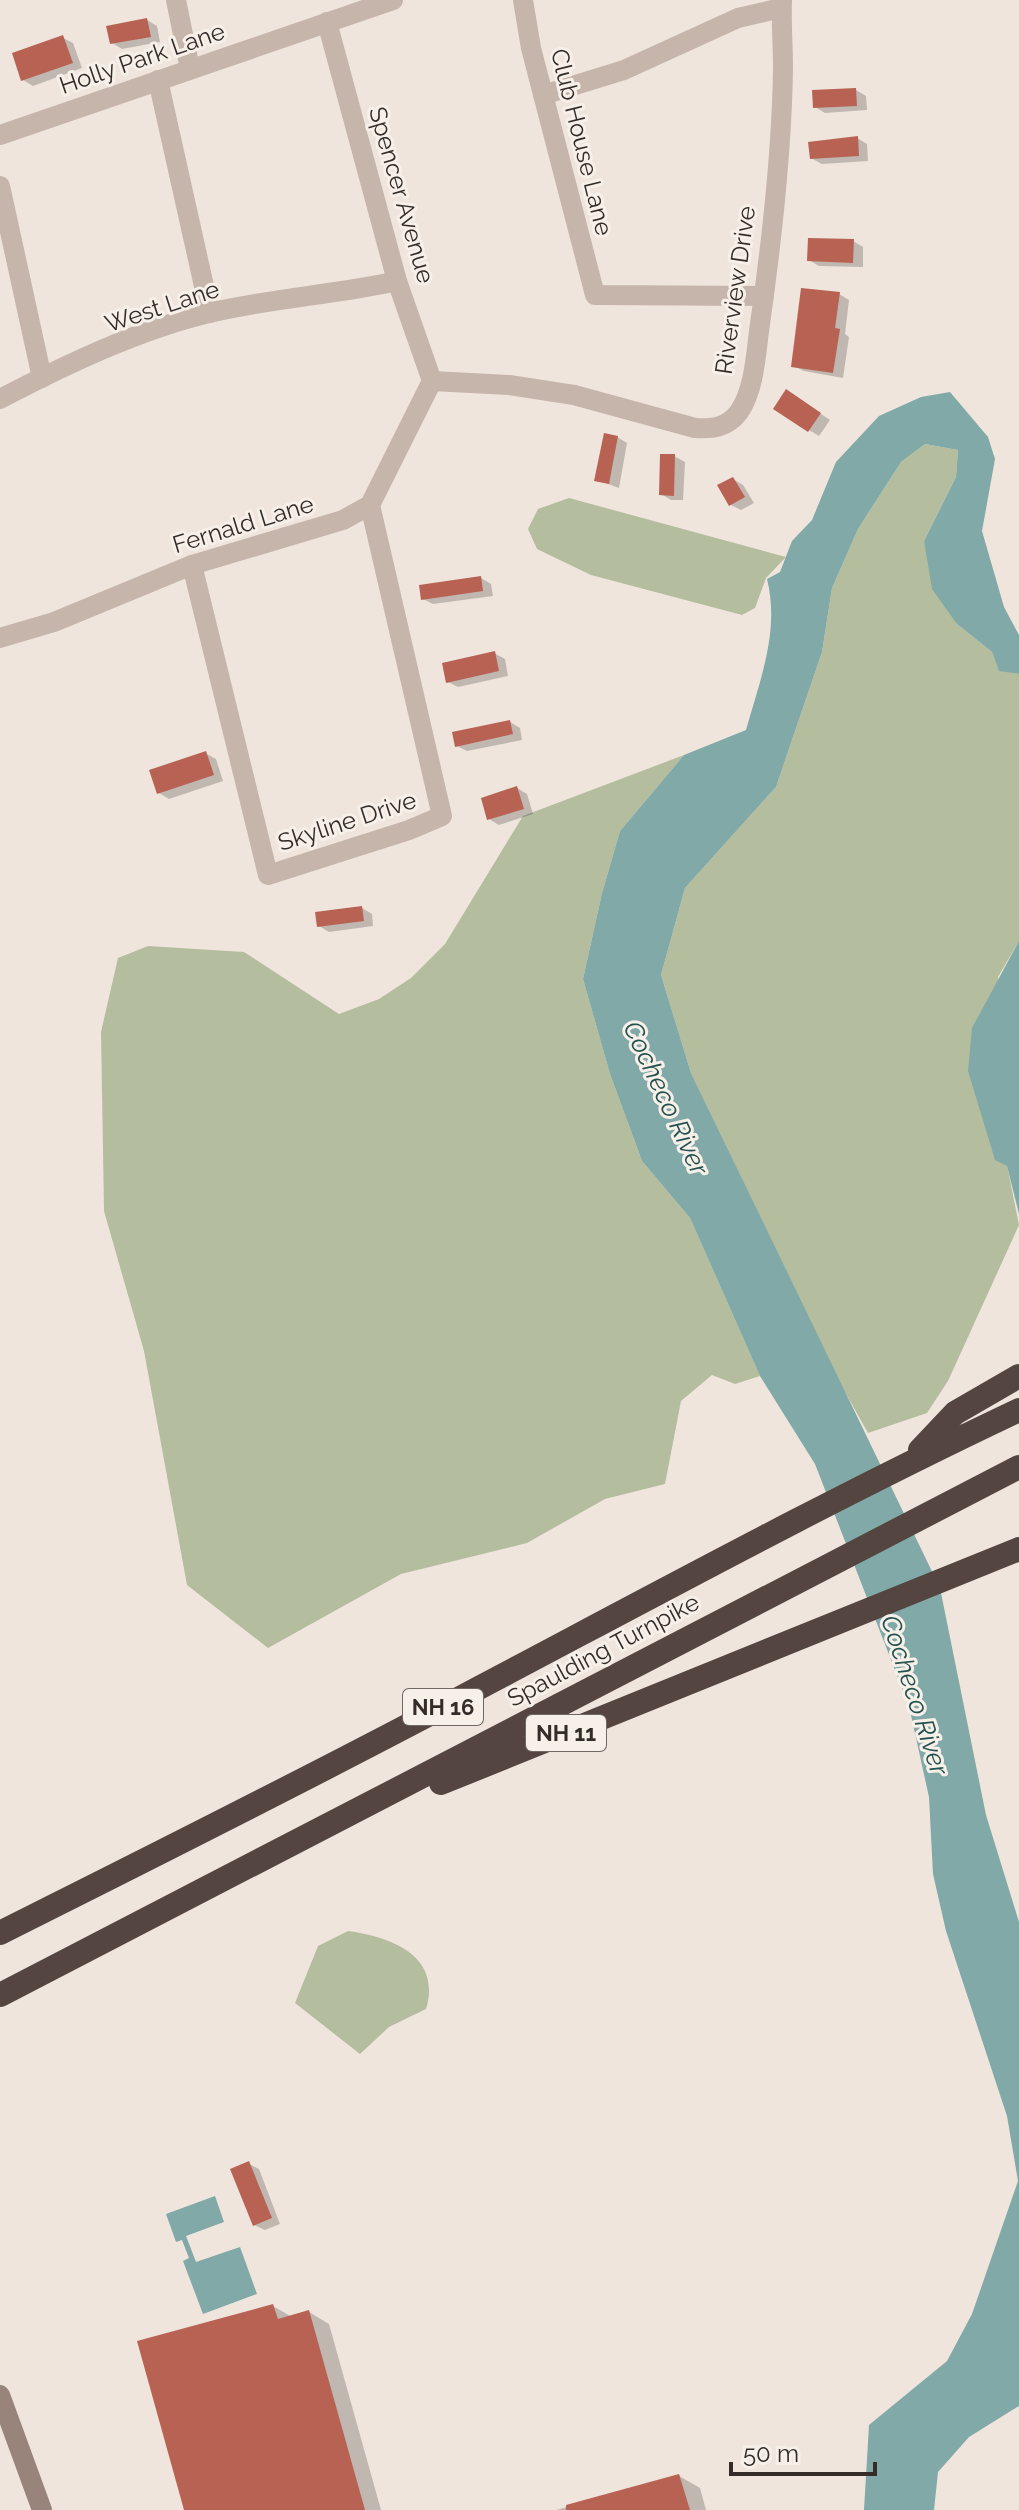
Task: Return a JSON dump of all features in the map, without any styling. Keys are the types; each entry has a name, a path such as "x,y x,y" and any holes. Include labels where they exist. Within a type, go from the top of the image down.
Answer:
{"highway":[{"path":"911,1461 955,1413 1019,1376"},
{"name":"Spaulding Turnpike","path":"0,1933 911,1461 1019,1410"},
{"name":"Spaulding Turnpike","path":"4,1992 1019,1467"},
{"name":"NH 11","path":"283,1846 1019,1549"}],"street":[{"path":"176,0 190,69"},
{"name":"Holly Park Lane","path":"0,135 327,22 366,4 393,0"},
{"name":"Club House Lane","path":"523,0 543,95 595,295 764,296"},
{"path":"543,95 624,70 738,18 782,4"},
{"name":"Riverview Drive","path":"432,381 509,385 574,395 695,428 713,429 728,423 745,400 764,296 779,144 782,4"},
{"name":"Spencer Avenue","path":"327,22 397,281 432,381"},
{"path":"158,80 210,313"},
{"path":"0,186 42,378"},
{"name":"West Lane","path":"0,399 42,378 160,329 210,313 397,281"},
{"path":"370,505 432,381"},
{"name":"Fernald Lane","path":"0,638 54,622 192,565 343,520 370,505"},
{"name":"Skyline Drive","path":"192,565 268,875 409,830 442,816 370,505"},
{"path":"0,2395 42,2510"}],"green space":[{"path":"925,444 958,450 956,477 924,541 957,624 992,652 999,670 1019,674 1019,941 998,977 1007,1165 1019,1225 948,1381 927,1413 868,1433 840,1383 691,1073 661,975 685,888 776,787 822,652 832,588 858,529 901,462"},
{"path":"569,498 786,557 766,578 755,608 742,615 591,575 537,549 528,529 538,509"},
{"path":"684,755 620,831 602,893 583,979 610,1074 642,1161 690,1218 760,1376 735,1384 712,1375 681,1401 665,1484 605,1499 527,1543 401,1574 268,1648 187,1585 144,1351 104,1211 101,1032 118,958 148,946 244,952 339,1014 379,999 411,978 445,944 523,816"},
{"path":"348,1931 381,1938 410,1952 427,1975 429,1991 426,2009 389,2027 360,2054 295,2003 318,1946"}],"water":[{"name":"Cocheco River","path":"950,392 988,437 995,459 982,531 1004,607 1019,635 1019,674 999,671 992,652 957,624 932,589 924,541 956,477 958,450 925,444 901,462 858,529 832,588 822,652 776,787 685,888 661,975 691,1073 940,1588 986,1815 1019,1922 1019,2406 969,2437 938,2472 934,2510 864,2510 869,2425 947,2361 972,2314 1018,2181 1007,2116 946,1931 933,1874 929,1797 909,1706 815,1464 760,1376 690,1218 642,1161 610,1074 583,979 602,893 620,831 684,755 746,730 770,636 767,579 780,572 792,541 812,520 836,462 879,416 921,397"},
{"path":"1019,941 1019,1214 1007,1166 995,1160 968,1071 972,1028"},
{"path":"215,2196 224,2222 186,2236 196,2262 240,2247 257,2294 203,2314 183,2261 189,2258 182,2240 176,2242 166,2214"}],"building":[{"path":"147,18 151,37 110,44 106,26"},
{"path":"63,35 73,63 21,81 12,53"},
{"path":"856,88 857,106 813,108 812,90"},
{"path":"858,136 859,156 810,159 808,142"},
{"path":"808,238 854,239 853,263 807,261"},
{"path":"801,288 840,292 835,328 840,329 833,373 791,367"},
{"path":"786,389 821,413 808,432 773,409"},
{"path":"604,433 618,436 609,484 594,481"},
{"path":"660,454 675,454 674,496 659,495"},
{"path":"733,477 745,497 729,506 717,485"},
{"path":"481,576 483,591 421,600 419,585"},
{"path":"495,651 499,671 446,683 442,663"},
{"path":"510,720 513,734 455,747 452,732"},
{"path":"206,751 214,775 157,794 149,770"},
{"path":"517,786 524,809 487,820 481,798"},
{"path":"362,906 364,921 317,927 315,912"},
{"path":"249,2161 272,2218 253,2226 230,2169"},
{"path":"273,2304 278,2319 309,2310 365,2510 184,2510 137,2341"},
{"path":"679,2474 690,2510 566,2510 566,2505"}]}
